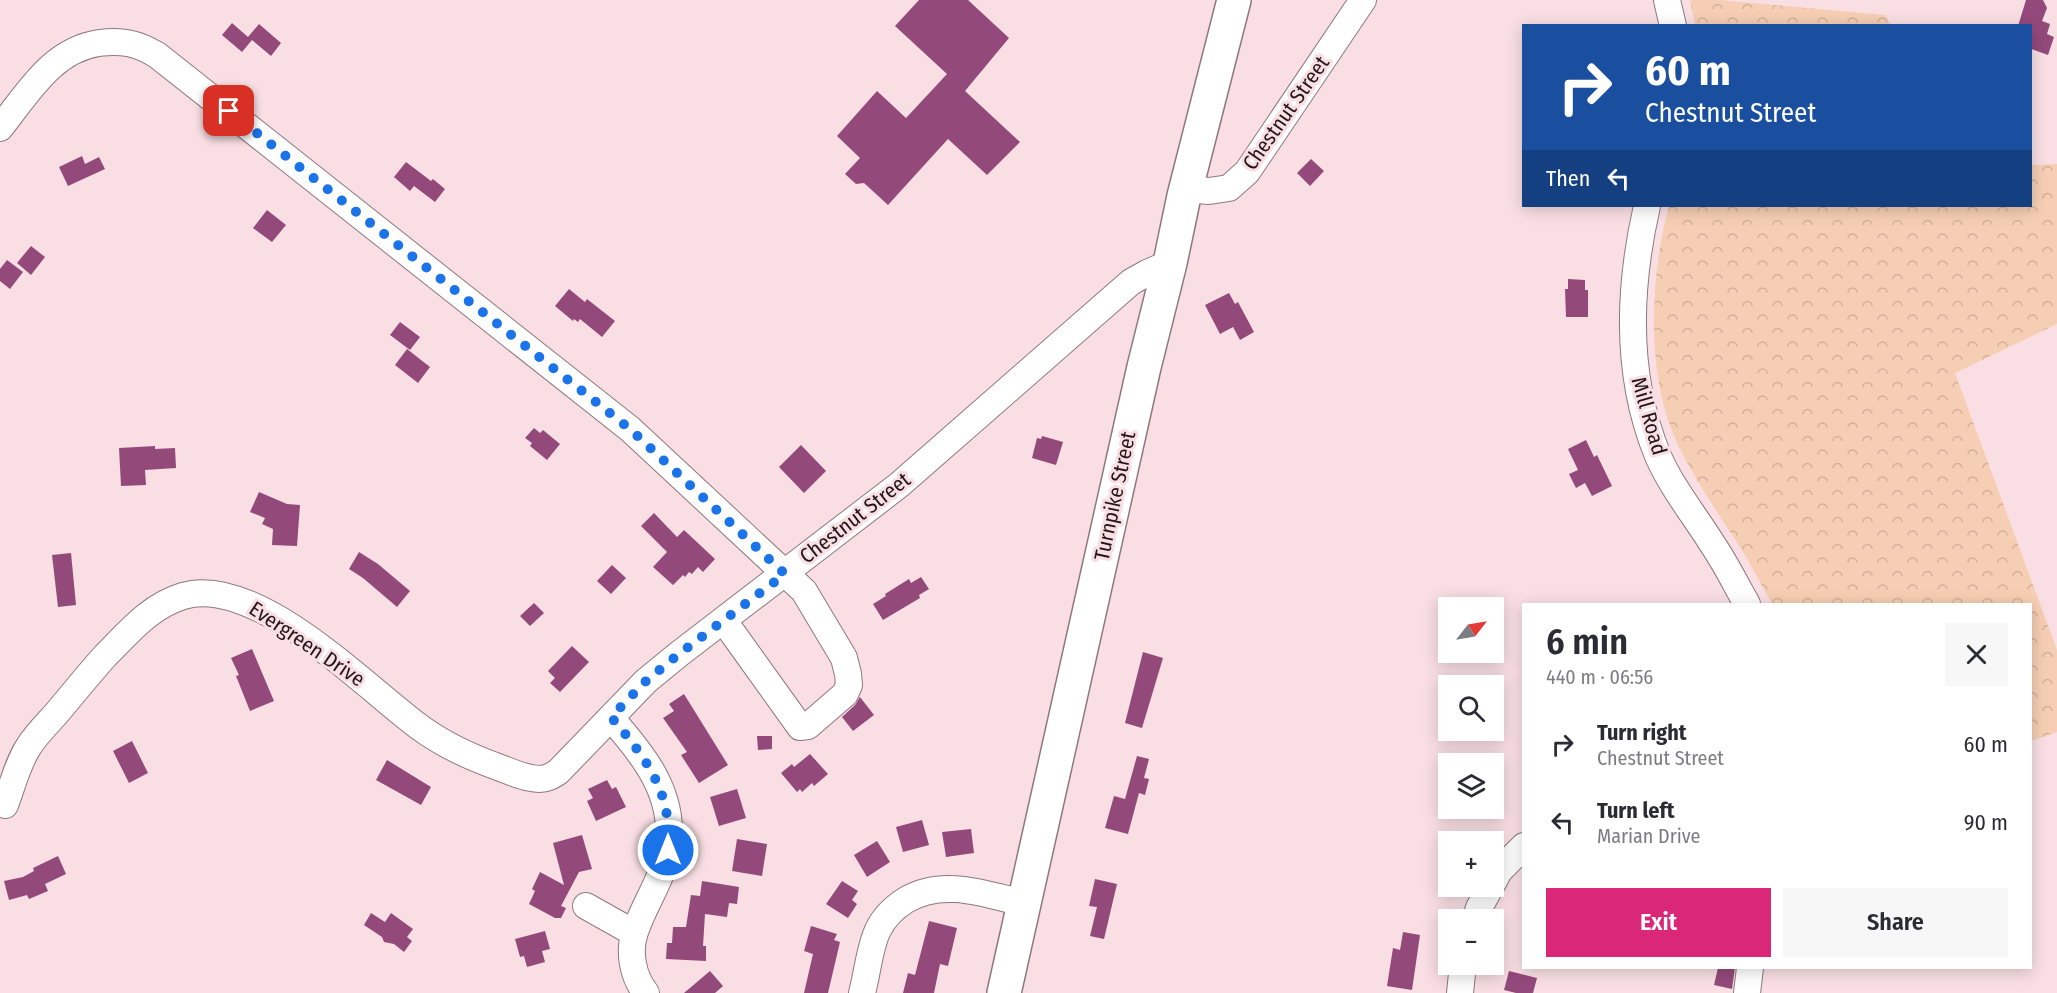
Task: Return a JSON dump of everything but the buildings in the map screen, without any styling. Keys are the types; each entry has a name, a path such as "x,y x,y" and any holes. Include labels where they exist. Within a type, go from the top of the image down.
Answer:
{"highway":[{"name":"Turnpike Street","path":"1004,993 1142,377 1186,189 1234,0"}],"street":[{"name":"Chestnut Street","path":"1186,189 1209,191 1229,188 1247,172 1363,0"},
{"path":"1667,0 1673,24"},
{"path":"0,128 46,70 61,57 77,49 112,41 127,41 141,46 166,62 630,429 804,591 844,658 849,685 845,694 808,726 800,727 724,621"},
{"name":"Mill Road","path":"1647,207 1640,238 1632,345 1642,407 1659,457 1746,603"},
{"name":"Chestnut Street","path":"545,779 558,772 646,681 899,485 1131,282 1170,263"},
{"name":"Evergreen Drive","path":"5,805 28,747 93,669 141,619 176,599 203,592 243,600 274,617 334,657 417,726 444,743 527,777 545,779"},
{"path":"611,717 653,773 662,792 670,832 668,850 658,884 634,933 633,965 646,993"},
{"path":"1504,867 1522,848"},
{"path":"862,993 877,930 898,905 915,895 934,889 954,888 1023,903"},
{"path":"586,906 634,933"},
{"path":"1747,993 1750,969"},
{"path":"1460,993 1462,975"}],"green space":[{"path":"1690,0 1719,0 1885,15 1890,24 1695,24"},
{"path":"2057,164 2057,324 1955,373 2057,650 2057,732 2032,741 2032,603 1771,603 1748,560 1688,465 1669,424 1661,394 1654,330 1657,265 1669,207 2032,207 2032,165"}],"route":[{"path":"229,111 630,429 785,574 646,681 611,717 644,758 662,792 670,832 668,850"}]}
